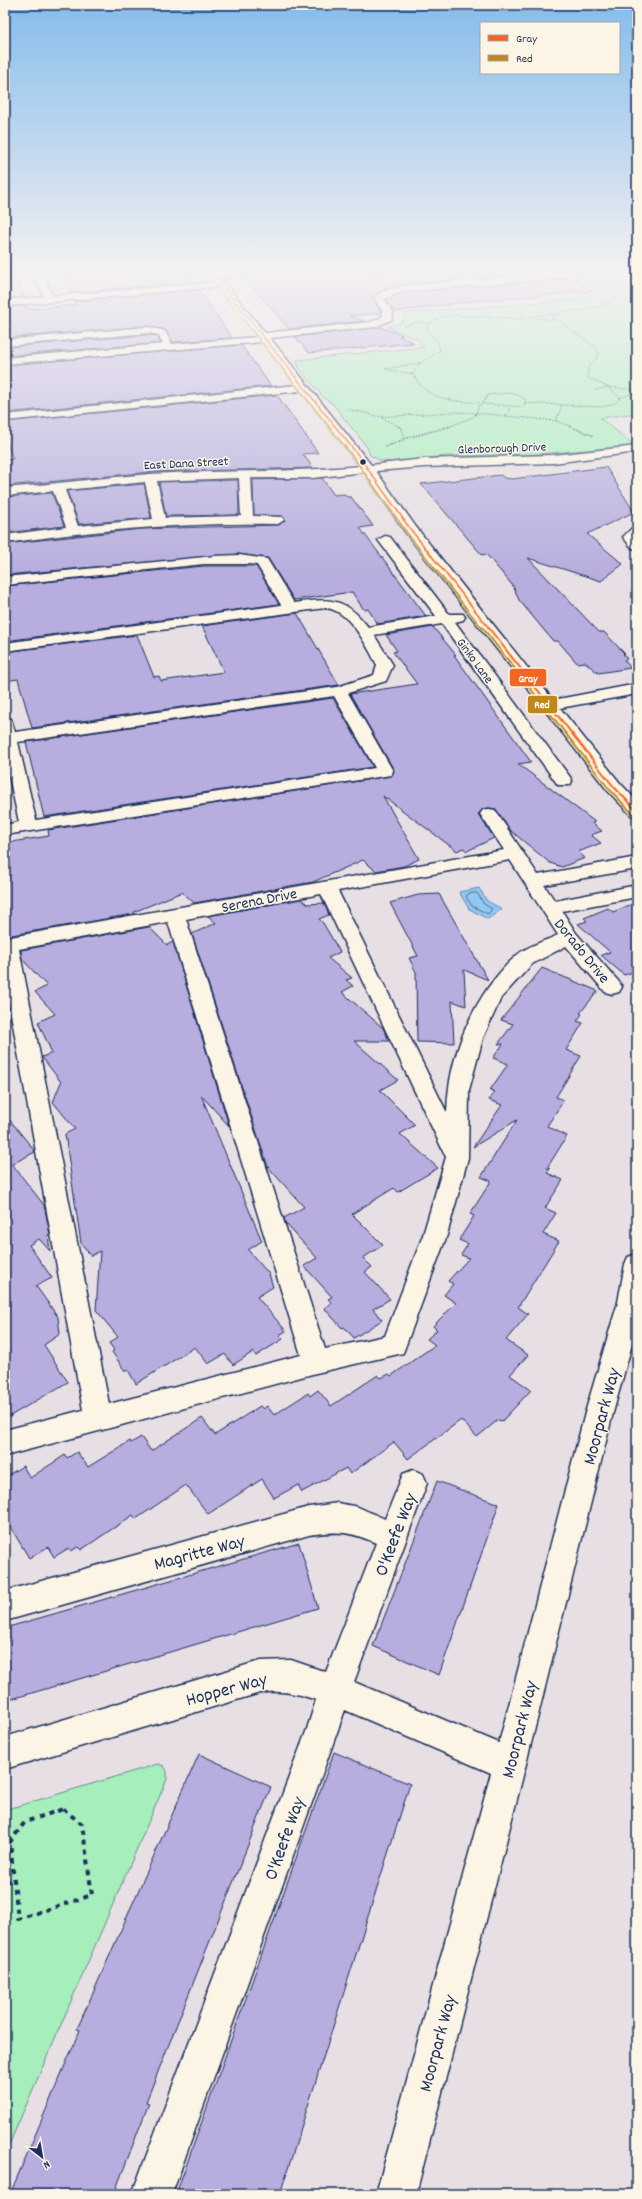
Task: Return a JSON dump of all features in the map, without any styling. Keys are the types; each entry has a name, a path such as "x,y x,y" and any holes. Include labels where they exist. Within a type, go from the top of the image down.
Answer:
{"street":[{"path":"292,373 368,469 394,507 614,787 637,811"},
{"path":"5,418 304,388"},
{"name":"Glenborough Drive","path":"368,469 424,463 553,459 637,449"},
{"name":"East Dana Street","path":"5,492 150,478 245,474 312,474 368,469"},
{"path":"245,474 246,519"},
{"path":"150,478 160,523"},
{"path":"57,486 73,529"},
{"path":"5,538 73,529 160,523 246,519 278,520"},
{"path":"637,531 629,537 637,545"},
{"name":"Ginko Lane","path":"385,540 450,625 564,781"},
{"path":"5,581 99,569 242,558 262,562 290,608"},
{"path":"5,647 322,604 337,605 349,612 369,638 385,665 381,678 339,691 9,738"},
{"path":"369,638 483,619"},
{"path":"550,705 637,689"},
{"path":"5,830 385,771 339,691"},
{"path":"5,722 29,826"},
{"path":"488,814 533,880 550,908"},
{"name":"Serena Drive","path":"6,945 326,886 514,854"},
{"path":"533,880 637,863"},
{"path":"326,886 457,1158"},
{"name":"Dorado Drive","path":"612,987 569,937 550,908 637,891"},
{"path":"175,914 316,1362"},
{"path":"5,1443 316,1362 394,1345 435,1235 457,1158 458,1090 472,1038 492,995 525,959 569,937"},
{"path":"6,945 98,1419"},
{"name":"Moorpark Way","path":"396,2194 510,1764 597,1420 631,1302 637,1264"},
{"name":"O'Keefe Way","path":"152,2194 323,1729 335,1690 413,1482"},
{"name":"Magritte Way","path":"5,1606 309,1521 338,1517 358,1522 393,1536"},
{"name":"Hopper Way","path":"5,1753 260,1677 274,1675 291,1676 335,1690 510,1764"}],"path":[{"path":"406,373 413,374 418,386 428,394 458,401 483,404 524,407 525,403"},
{"path":"586,373 592,381 608,387 637,390"},
{"path":"595,390 608,387"},
{"path":"608,387 620,398"},
{"path":"525,403 602,407 612,404 620,398 637,390"},
{"path":"383,448 404,437 445,429 469,420 475,416 479,405 483,404 488,395 502,393 517,395 526,400 525,403"},
{"path":"556,421 562,404"},
{"path":"505,418 510,406"},
{"path":"343,408 381,417 401,428 404,437"},
{"path":"381,417 434,412 476,413 505,418 556,421 596,437"},
{"path":"63,1809 82,1824 92,1895 18,1919 13,1880 10,1842 26,1822 63,1809"},
{"path":"5,1882 13,1880"}],"green space":[{"path":"303,373 637,373 637,413 600,418 635,446 538,454 446,456 391,462 381,461 370,455 367,447 332,403 324,398"},
{"path":"158,1764 164,1766 167,1771 167,1779 5,2154 5,1810"}],"water":[{"path":"479,888 487,901 502,909 488,919 469,909 459,892"}],"building":[{"path":"5,373 261,373 271,386 5,413"},
{"path":"277,395 318,453 303,454 313,468 150,472 5,486 5,460 13,459 5,438 5,422"},
{"path":"606,467 634,512 587,534 623,564 601,581 528,558 599,632 604,632 625,654 623,654 627,659 624,660 631,668 598,673 585,662 577,663 558,641 553,641 519,600 513,586 486,554 482,555 421,484 501,475 504,478 512,479"},
{"path":"322,478 334,495 344,494 347,497 351,497 368,519 373,526 360,528 426,616 378,624 368,609 364,610 352,592 294,600 268,558 239,554 5,575 5,544 141,529 279,525 285,520 282,516 254,515 253,480"},
{"path":"238,480 239,515 166,516 159,482"},
{"path":"144,484 151,518 79,524 67,491"},
{"path":"52,493 64,526 5,533 5,497"},
{"path":"204,566 256,566 279,604 5,641 5,586"},
{"path":"297,613 339,685 32,728 18,679 5,681 5,652 137,635 154,677 159,676 161,681 224,672 202,626"},
{"path":"433,627 456,655 454,655 531,762 518,764 595,822 592,823 602,831 591,835 601,843 578,852 585,858 562,867 550,863 511,831 496,809 489,808 483,809 478,814 494,838 467,851 463,848 457,851 383,796 419,859 404,866 376,871 363,860 313,882 194,903 182,892 134,912 135,914 5,936 5,843 49,836 48,830 391,776 394,770 350,694 417,684 393,652 397,651 386,635"},
{"path":"333,698 373,767 44,817 26,742"},
{"path":"439,894 488,980 464,970 466,1006 452,1001 454,1043 417,1042 416,972 409,958 418,956 390,903 418,895"},
{"path":"301,899 307,904 324,903 329,915 319,919 323,923 340,952 328,958 352,978 346,980 353,986 342,992 383,1028 389,1041 354,1041 398,1080 380,1090 415,1125 400,1134 438,1168 398,1192 394,1188 352,1214 383,1245 363,1258 372,1267 365,1272 390,1299 373,1309 382,1320 354,1338 344,1327 342,1328 324,1308 332,1303 328,1299 332,1297 304,1266 317,1258 286,1224 284,1218 304,1207 268,1167 192,934 216,923 208,916"},
{"path":"637,902 637,975 633,972 624,975 601,955 610,952 578,924 587,921 584,918 608,908 613,912"},
{"path":"149,927 167,945 173,942 229,1126 201,1095 262,1241 248,1250 269,1274 273,1287 257,1297 286,1331 279,1335 283,1339 256,1356 253,1352 233,1365 225,1354 208,1364 195,1347 136,1384 128,1370 125,1371 112,1352 114,1350 109,1343 118,1337 96,1310 100,1251 91,1256 81,1243 65,1134 75,1129 53,1102 61,1082 42,1057 52,1053 38,1022 55,1014 35,992 47,986 22,959 21,950"},
{"path":"542,968 598,991 580,1013 582,1014 577,1021 583,1023 566,1050 581,1056 556,1097 564,1100 547,1126 567,1136 547,1168 550,1169 547,1173 563,1180 545,1208 556,1213 543,1234 559,1241 518,1307 528,1314 506,1340 528,1355 510,1375 531,1390 502,1421 498,1420 477,1437 461,1420 408,1459 394,1442 350,1474 346,1468 302,1492 298,1485 274,1498 262,1479 208,1514 186,1485 136,1519 133,1515 81,1550 78,1547 71,1551 69,1548 54,1557 48,1547 29,1558 5,1518 5,1477 23,1466 30,1478 65,1455 67,1458 77,1452 88,1467 130,1441 131,1443 141,1437 151,1451 202,1418 215,1435 260,1406 263,1409 267,1406 274,1415 308,1393 310,1396 318,1390 331,1406 378,1375 381,1378 389,1374 391,1376 435,1345 427,1339 437,1330 433,1326 456,1303 444,1295 453,1284 448,1281 469,1258 461,1255 468,1244 459,1240 474,1216 470,1214 491,1181 481,1177 517,1120 473,1147 502,1105 489,1100 495,1092 490,1090 508,1064 493,1058 503,1044 498,1044 513,1024 501,1020"},
{"path":"5,1114 35,1152 12,1164 44,1205 50,1234 48,1235 50,1251 39,1239 29,1245 52,1278 36,1286 58,1317 60,1334 44,1345 68,1382 5,1419"},
{"path":"437,1481 499,1504 439,1675 373,1646"},
{"path":"299,1543 318,1608 5,1701 5,1628"},
{"path":"334,1752 410,1784 280,2194 176,2194"},
{"path":"199,1754 271,1787 146,2102 149,2103 114,2194 10,2194 80,2030 77,2029"}],"transit line":[{"name":"Red","path":"286,373 354,458 407,533 610,790 633,814"},
{"name":"Gray","path":"292,373 358,455 411,530 614,787 637,811"}]}
